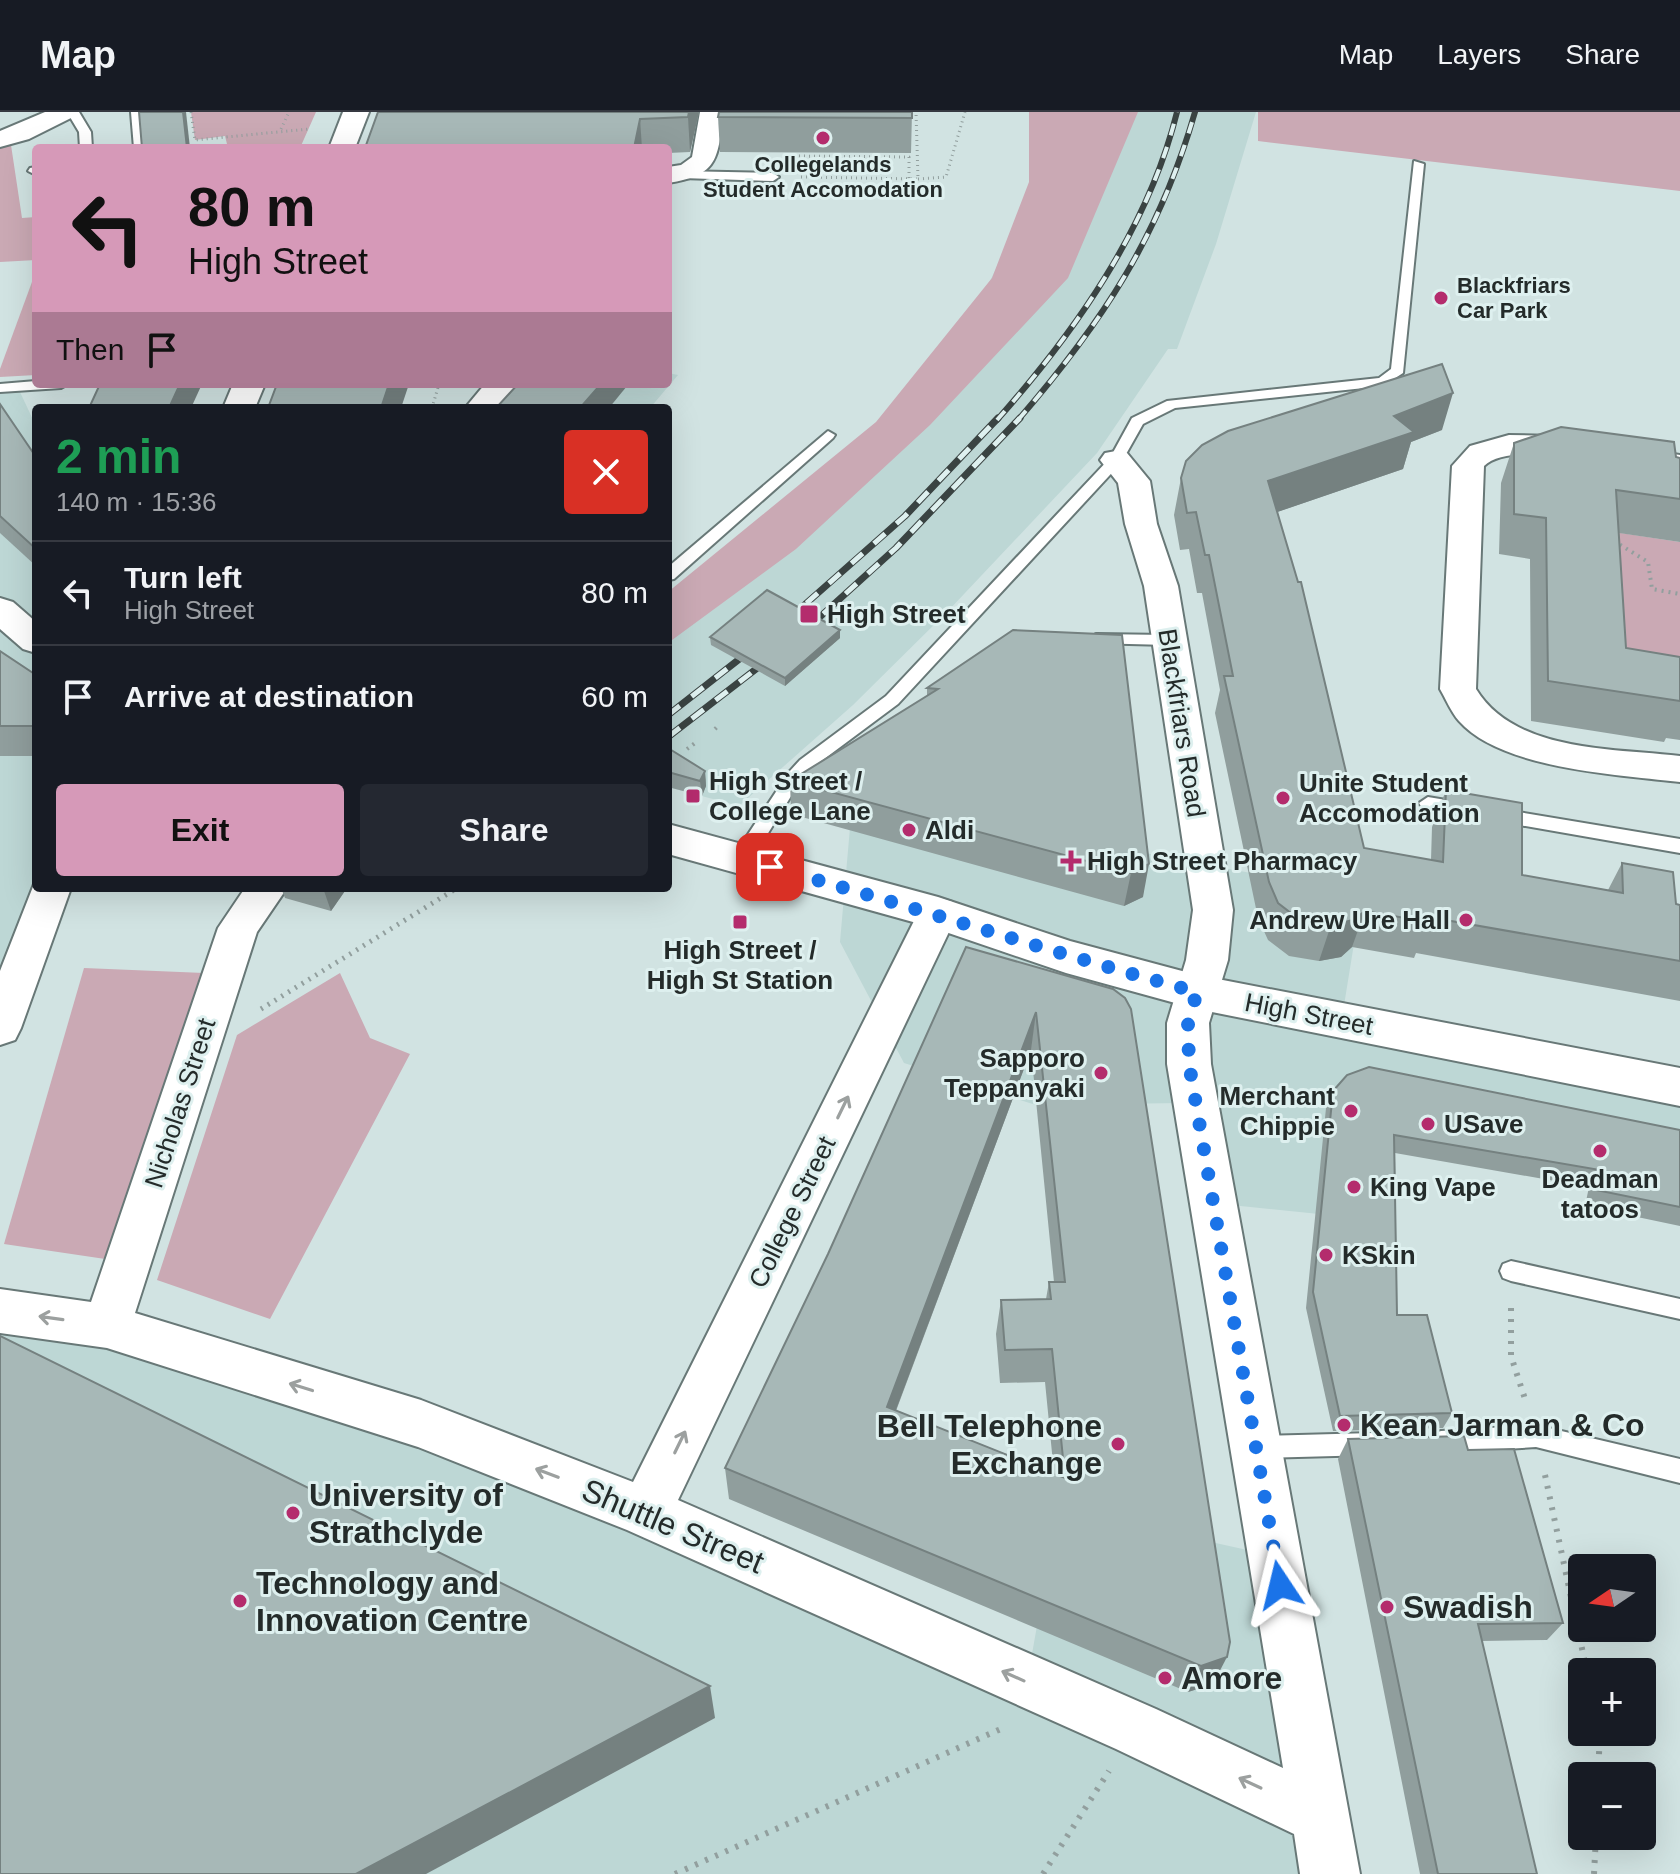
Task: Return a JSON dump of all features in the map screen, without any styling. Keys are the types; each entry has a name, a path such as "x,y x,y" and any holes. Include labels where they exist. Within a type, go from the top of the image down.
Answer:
{"main road":[{"path":"344,144 356,112"},
{"path":"0,610 32,638"},
{"name":"High Street","path":"672,840 938,913 1066,956 1197,992 1680,1087"}],"street":[{"path":"0,139 20,134 64,112"},
{"path":"673,181 704,160 712,112"},
{"path":"484,404 498,388"},
{"path":"1680,464 1537,445 1511,444 1477,454 1468,466 1458,689 1465,704 1479,720 1521,744 1680,769"},
{"name":"Blackfriars Road","path":"1116,460 1134,481 1141,524 1161,586 1213,910 1211,944 1188,1023 1189,1064 1330,1874"},
{"path":"0,1028 50,892"},
{"name":"Nicholas Street","path":"107,1326 238,928 264,892"},
{"name":"College Street","path":"645,1512 938,913"},
{"name":"Shuttle Street","path":"0,1311 107,1326 421,1424 645,1512 1136,1729 1320,1816"}],"lane":[{"path":"73,112 85,132 86,144"},
{"path":"137,112 140,144"},
{"path":"742,859 795,776 806,764 892,700 1116,460 1137,421 1172,404 1383,382 1398,370 1418,164"},
{"path":"673,181 773,177"},
{"path":"0,388 32,386"},
{"path":"672,572 828,435"},
{"path":"1074,639 1168,640"},
{"path":"1428,803 1680,846"},
{"path":"1511,1271 1680,1309"},
{"path":"1419,1443 1536,1436 1680,1471"},
{"path":"1258,1447 1391,1443"}],"path":[{"path":"191,112 195,140 302,129"},
{"path":"281,129 289,112"},
{"path":"916,112 918,179"},
{"path":"909,179 909,157 774,156 773,177 909,179 918,179 946,177 965,112"},
{"path":"1610,538 1648,562 1652,589 1680,594"},
{"path":"687,749 695,743"},
{"path":"198,1050 451,892"},
{"path":"675,1874 1066,1700"},
{"path":"1043,1874 1136,1729"},
{"path":"1594,1874 1595,1850"}],"shaded area":[{"path":"191,112 316,112 302,144 227,144 225,136 195,140"},
{"path":"1029,112 1138,112 1068,278 930,425 796,549 672,640 672,589 876,422 992,278 1029,182"},
{"path":"1075,112 1256,112 1216,244 1177,349 1168,349 1097,453 948,611 853,705 739,806 672,788 672,616 925,410"},
{"path":"1258,112 1680,112 1680,191 1258,141"},
{"path":"11,145 22,218 32,217 32,260 0,262 0,148"},
{"path":"32,282 32,375 0,377 0,369"},
{"path":"508,388 667,388 653,404 494,404"},
{"path":"19,390 32,418 32,751 0,754 0,391"},
{"path":"1614,532 1680,542 1680,698 1607,689"},
{"path":"0,756 32,756 32,892 35,892 0,1028"},
{"path":"856,759 1145,853 1362,894 1341,1024 1680,1091 1680,1178 1367,1107 1358,1218 1202,1202 1182,1103 1036,1105 904,1063 840,942"},
{"path":"84,968 204,973 112,1260 4,1244"},
{"path":"340,973 370,1038 410,1054 270,1319 157,1280 237,1035"},
{"name":"University of Strathclyde","path":"0,1311 107,1326 1049,1694 1027,1682 1058,1508 1274,1556 1330,1874 0,1874"}],"building":[{"path":"139,112 183,112 187,144 142,144"},
{"path":"378,112 689,112 688,117 640,119 635,144 366,144"},
{"path":"719,112 912,112 912,118 718,117"},
{"path":"1442,364 1453,393 1394,416 1414,432 1268,481 1298,582 1301,582 1364,848 1443,862 1446,790 1522,803 1522,875 1623,893 1622,863 1673,872 1676,904 1680,905 1680,961 1428,917 1428,922 1365,911 1353,920 1331,925 1300,920 1278,903 1269,882 1224,676 1233,676 1209,555 1205,555 1196,512 1187,513 1181,478 1186,461 1202,445 1228,431"},
{"path":"98,388 178,388 171,404 91,404"},
{"path":"276,388 388,388 382,404 270,404"},
{"path":"514,388 598,388 584,404 500,404"},
{"path":"0,404 32,451 32,545 0,516"},
{"path":"1561,427 1674,442 1676,457 1680,458 1680,499 1616,490 1626,648 1680,657 1680,701 1548,681 1546,518 1514,514 1514,443"},
{"path":"767,590 840,630 785,678 710,637"},
{"path":"1013,630 1122,635 1149,864 1131,873 790,781 938,689 927,688"},
{"path":"0,651 32,672 32,726 0,726"},
{"path":"672,750 705,771 700,781 672,773"},
{"path":"966,947 1113,989 1125,998 1131,1009 1230,1642 1227,1657 1201,1666 725,1468 828,1254","holes":["1036,1012 1065,1282 1049,1282 1051,1299 1001,1300 1005,1350 1052,1349 1065,1478 887,1407"]},
{"path":"1369,1067 1680,1130 1680,1207 1596,1190 1600,1170 1394,1135 1397,1315 1427,1315 1452,1413 1340,1416 1313,1292 1333,1091 1347,1075"},
{"name":"Technology and Innovation Centre","path":"0,1336 710,1686 356,1874 0,1874"},
{"path":"1464,1436 1468,1450 1514,1449 1563,1623 1478,1624 1537,1874 1438,1874 1348,1439"}],"railway":[{"path":"997,420 1081,315 1128,238 1148,197 1177,112"},
{"path":"1018,420 1076,349 1124,276 1164,199 1195,112"},
{"path":"784,623 905,516 998,418"},
{"path":"801,634 896,548 1020,418"},
{"path":"672,712 756,646"},
{"path":"672,734 773,656"}],"place":[{"name":"Collegelands Student Accomodation","path":"823,138"},
{"name":"Blackfriars Car Park","path":"1441,298"},
{"name":"High Street","path":"809,614"},
{"name":"High Street / College Lane","path":"693,796"},
{"name":"Unite Student Accomodation","path":"1283,798"},
{"name":"Aldi","path":"909,830"},
{"name":"High Street Pharmacy","path":"1071,861"},
{"name":"Andrew Ure Hall","path":"1466,920"},
{"name":"High Street / High St Station","path":"740,922"},
{"name":"Sapporo Teppanyaki","path":"1101,1073"},
{"name":"Merchant Chippie","path":"1351,1111"},
{"name":"USave","path":"1428,1124"},
{"name":"Deadman tatoos","path":"1600,1151"},
{"name":"King Vape","path":"1354,1187"},
{"name":"KSkin","path":"1326,1255"},
{"name":"Kean Jarman & Co","path":"1344,1425"},
{"name":"Bell Telephone Exchange","path":"1118,1444"},
{"name":"University of Strathclyde","path":"293,1513"},
{"name":"Technology and Innovation Centre","path":"240,1601"},
{"name":"Swadish","path":"1387,1607"},
{"name":"Amore","path":"1165,1678"}],"route":[{"path":"770,867 938,913 1066,956 1197,992 1188,1023 1189,1064 1280,1585"}]}
